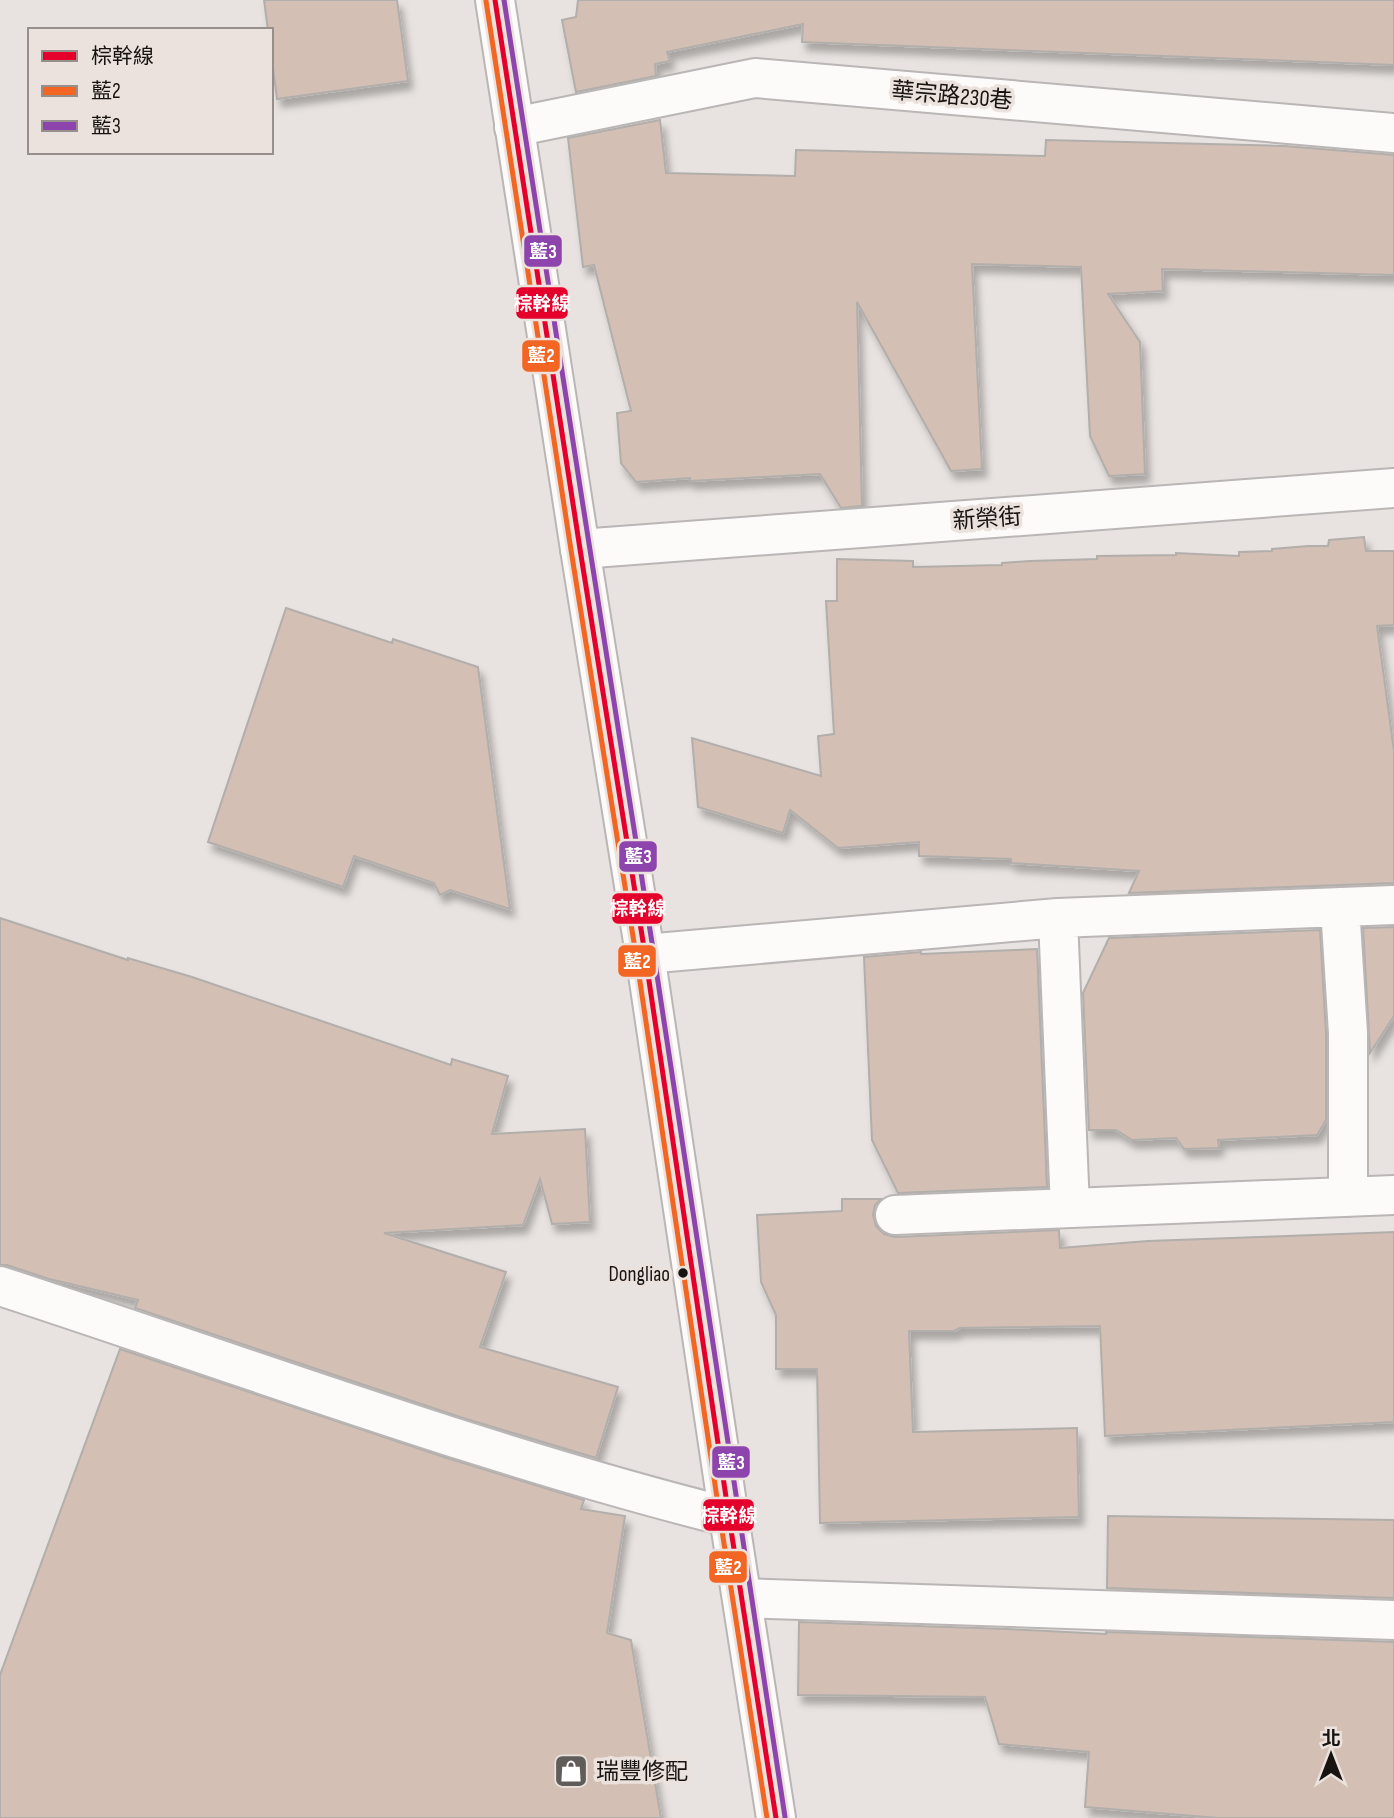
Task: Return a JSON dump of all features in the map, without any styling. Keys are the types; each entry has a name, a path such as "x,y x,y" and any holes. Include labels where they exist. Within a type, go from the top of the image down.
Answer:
{"main road":[{"path":"495,0 645,954 776,1818"},
{"name":"華宗路230巷","path":"514,127 755,78 1394,133"},
{"name":"新榮街","path":"580,549 1394,488"},
{"path":"645,954 1058,918 1394,905"},
{"path":"1340,907 1348,1033 1348,1197"},
{"path":"1058,918 1070,1208"},
{"path":"895,1215 1394,1195"},
{"path":"0,1286 428,1428 638,1494 729,1517"},
{"path":"742,1598 1394,1620"}],"building":[{"path":"264,0 397,0 408,81 277,99 273,68 273,28 268,28"},
{"path":"578,0 1394,0 1394,65 802,42 803,24 667,52 670,61 655,64 656,76 576,92 562,20 576,17"},
{"path":"660,120 666,173 795,176 796,150 1045,156 1046,140 1285,146 1394,155 1394,275 1162,269 1163,291 1108,294 1140,342 1145,474 1109,476 1090,436 1081,267 972,264 982,469 951,471 857,302 862,506 841,508 820,474 636,482 621,463 617,413 631,411 594,265 583,267 568,138"},
{"path":"1364,537 1366,551 1394,551 1394,625 1377,626 1394,751 1394,883 1129,893 1139,871 1011,863 1011,859 919,856 919,842 838,848 790,810 783,833 698,807 692,738 821,776 818,736 834,734 826,601 837,601 837,559 913,561 913,567 1002,565 1030,561 1097,559 1097,556 1176,553 1239,556 1239,552 1328,546 1329,540"},
{"path":"286,608 392,643 393,639 478,667 510,909 450,890 440,895 434,883 354,856 343,887 208,842"},
{"path":"0,918 128,960 192,977 451,1065 452,1059 508,1076 492,1134 585,1129 590,1222 552,1224 540,1179 523,1225 384,1233 506,1272 480,1347 618,1387 596,1458 460,1417 135,1308 138,1300 0,1265"},
{"path":"1394,927 1394,1016 1370,1053 1363,928"},
{"path":"1320,930 1326,1034 1326,1120 1317,1135 1218,1140 1219,1148 1184,1149 1176,1138 1132,1140 1116,1130 1089,1130 1083,993 1109,938"},
{"path":"1037,949 1047,1187 898,1193 872,1140 864,957 921,952"},
{"path":"842,1199 881,1199 875,1205 873,1215 876,1226 884,1234 895,1237 1059,1230 1060,1248 1148,1241 1394,1232 1394,1422 1105,1436 1100,1326 909,1331 913,1432 1077,1428 1079,1517 820,1523 817,1369 776,1369 776,1315 761,1282 757,1215 842,1211"},
{"path":"120,1349 447,1458 584,1500 581,1509 625,1516 607,1633 631,1640 661,1818 0,1818 0,1675"},
{"path":"1108,1516 1394,1520 1394,1598 1107,1588"},
{"path":"799,1622 1394,1642 1394,1818 1218,1818 1085,1807 1089,1752 999,1744 985,1697 798,1695"}],"transit line":[{"name":"棕幹線","path":"495,0 645,954 776,1818"},
{"name":"藍3","path":"504,0 653,949 785,1817"},
{"name":"藍2","path":"486,1 636,955 767,1818"}],"place":[{"name":"Dongliao","path":"683,1273"},
{"name":"瑞豐修配","path":"571,1771"}]}
